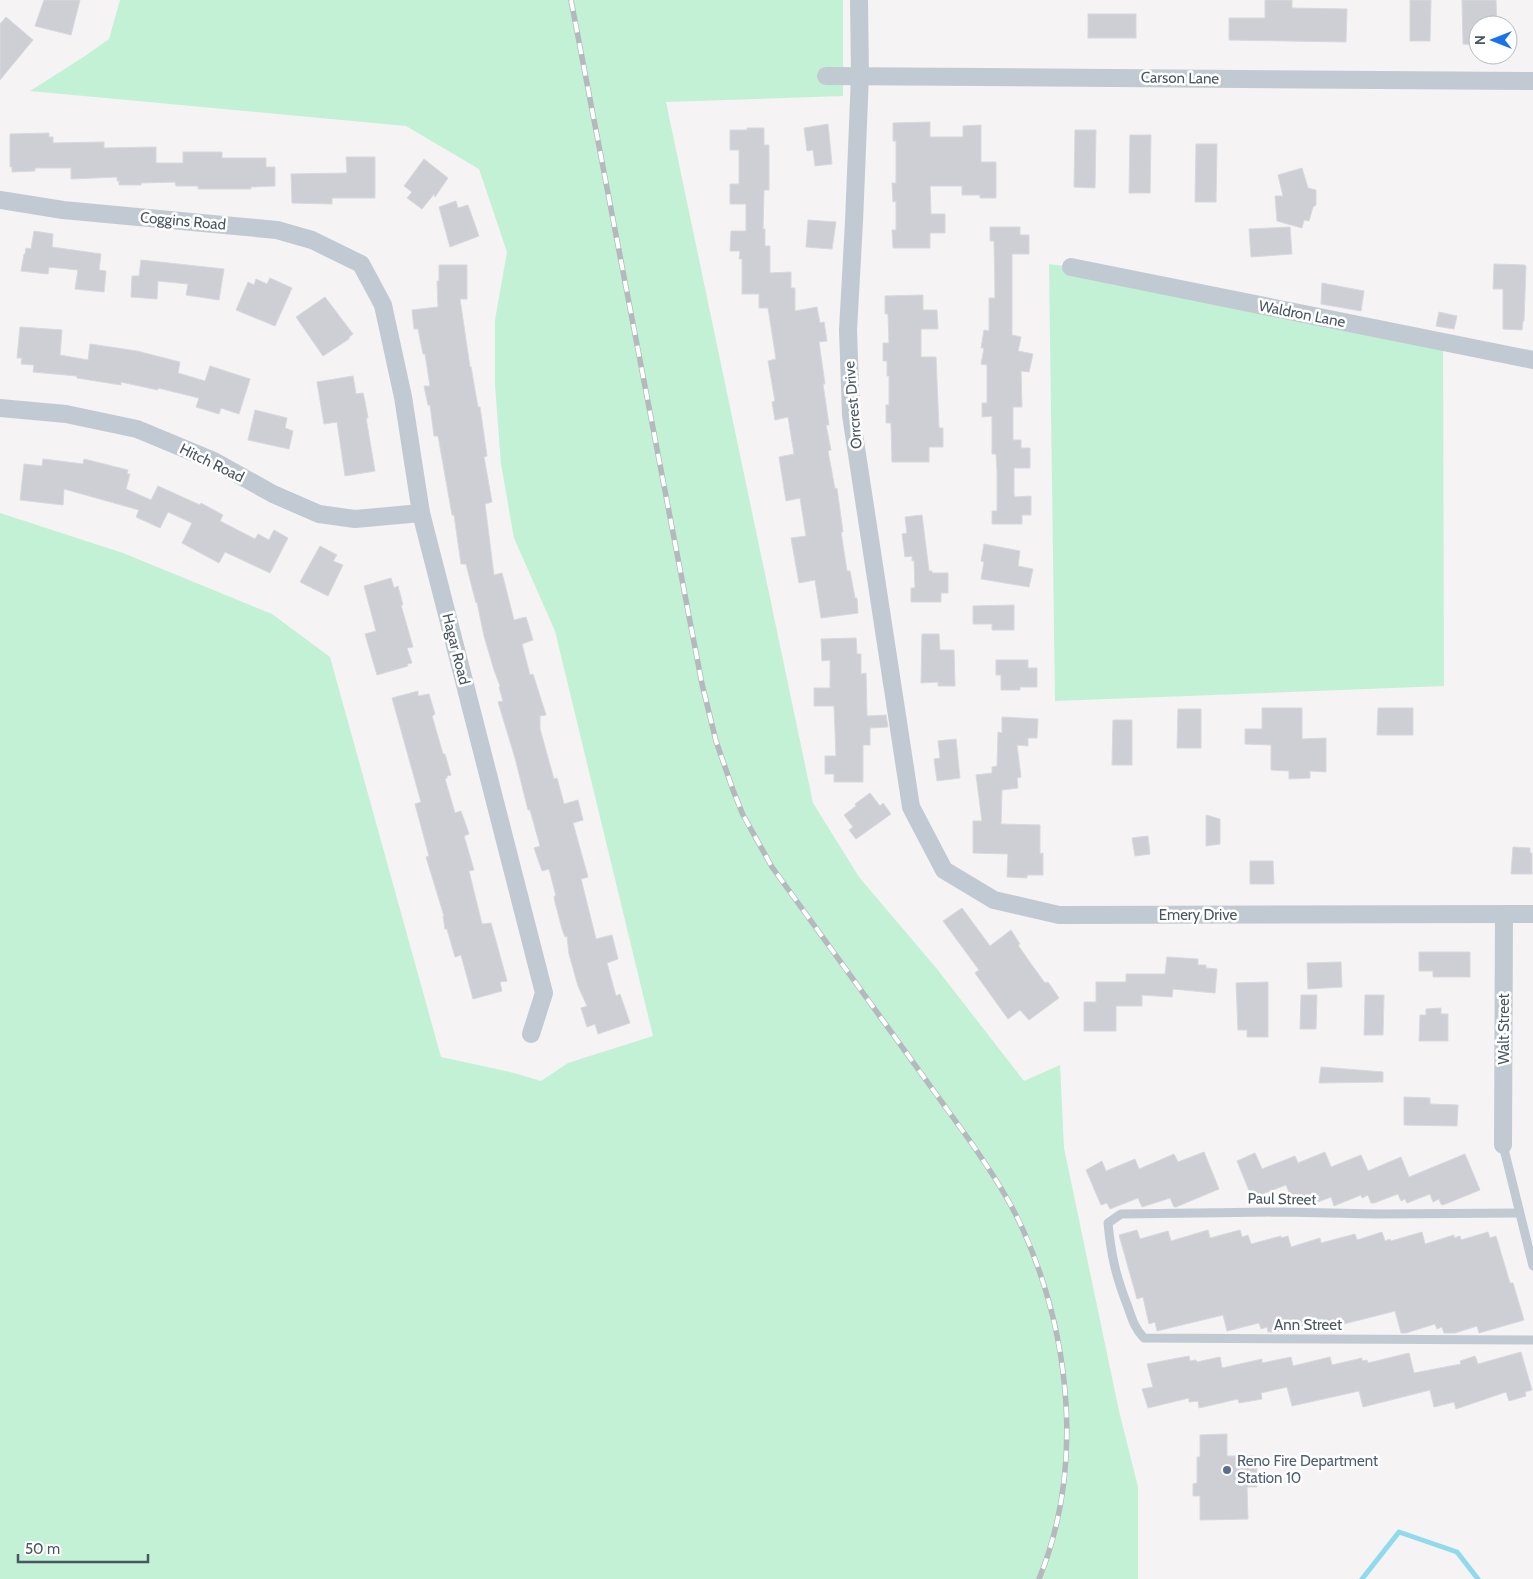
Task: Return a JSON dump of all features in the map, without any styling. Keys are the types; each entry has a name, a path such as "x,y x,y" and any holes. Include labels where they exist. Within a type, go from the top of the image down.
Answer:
{"street":[{"name":"Orrcrest Drive","path":"859,0 860,75 848,330 851,415 912,807"},
{"name":"Carson Lane","path":"826,76 1533,81"},
{"name":"Coggins Road","path":"0,200 63,210 277,230 312,240 361,264"},
{"name":"Hagar Road","path":"361,264 384,305 402,397 421,513 544,993 531,1034"},
{"name":"Waldron Lane","path":"1071,267 1533,360"},
{"name":"Hitch Road","path":"0,408 66,414 137,429 214,461 273,494 319,514 355,519 421,513"},
{"name":"Emery Drive","path":"912,807 944,870 994,900 1058,915 1533,914"},
{"name":"Walt Street","path":"1503,1145 1504,914"}],"lane":[{"path":"1503,1145 1533,1266"},
{"name":"Paul Street","path":"1118,1283 1111,1256 1108,1223 1121,1214 1282,1212 1422,1215 1519,1213"},
{"name":"Ann Street","path":"1118,1283 1137,1331 1144,1338 1533,1340"}],"green space":[{"path":"120,0 843,0 843,96 666,102 813,803 859,877 937,969 1024,1081 1060,1065 1064,1148 1119,1411 1138,1487 1138,1579 0,1579 0,513 123,553 272,614 330,657 441,1057 541,1081 568,1063 653,1036 555,631 514,538 501,464 495,385 495,320 507,252 479,169 406,126 30,91 109,39"},
{"path":"1049,264 1443,342 1444,686 1055,701"}],"building":[{"path":"44,0 80,0 71,35 35,26"},
{"path":"1265,0 1292,0 1292,8 1347,9 1346,42 1229,40 1229,18 1265,18"},
{"path":"1410,0 1431,0 1430,41 1410,41"},
{"path":"1462,0 1496,0 1497,15 1468,15 1468,44 1463,44"},
{"path":"1088,14 1136,14 1136,38 1088,38"},
{"path":"6,17 33,40 0,80 0,24"},
{"path":"930,122 930,137 963,137 963,126 981,125 981,162 996,162 996,198 980,198 980,195 962,195 962,186 930,186 931,214 945,214 945,233 930,233 930,248 893,248 892,230 896,230 896,201 893,202 892,183 896,183 896,141 893,141 893,123"},
{"path":"828,124 832,164 815,166 813,150 807,151 804,128"},
{"path":"747,128 764,128 764,145 769,145 769,190 764,190 763,229 765,229 765,246 770,246 770,273 791,272 791,288 795,288 795,311 817,307 820,323 824,322 827,341 819,342 829,425 826,425 831,450 828,451 835,489 837,488 847,571 850,571 855,598 857,598 858,613 821,618 815,580 799,583 791,538 806,536 800,498 786,501 779,457 794,454 788,417 775,420 772,402 775,401 768,361 776,359 768,308 759,308 759,294 742,294 742,259 739,259 740,251 730,251 731,231 746,231 746,204 730,204 730,184 739,184 739,150 730,150 730,130 747,130"},
{"path":"1075,130 1096,130 1095,188 1074,187"},
{"path":"49,133 49,137 53,137 53,143 104,142 104,148 156,147 156,163 183,163 183,152 222,152 222,158 266,158 266,167 275,167 275,186 251,187 251,189 198,189 198,186 176,186 175,182 119,185 117,177 71,179 71,168 35,168 35,171 12,172 12,167 10,167 10,134"},
{"path":"1130,135 1151,135 1150,193 1129,193"},
{"path":"1196,144 1217,144 1216,202 1195,202"},
{"path":"346,157 375,157 375,198 332,198 332,204 292,203 291,174 347,173"},
{"path":"424,159 448,178 435,197 434,194 422,209 407,198 412,192 404,186"},
{"path":"1302,168 1308,188 1316,190 1316,205 1313,207 1309,221 1304,220 1302,228 1277,221 1275,196 1283,196 1278,175"},
{"path":"456,201 458,208 468,205 479,236 450,247 439,207"},
{"path":"808,220 836,222 832,249 806,247"},
{"path":"990,227 1020,227 1020,235 1029,235 1029,254 1012,254 1012,335 1021,337 1018,351 1033,354 1029,372 1021,371 1022,407 1013,407 1013,440 1021,440 1021,448 1030,448 1030,468 1014,468 1015,497 1031,496 1031,515 1022,515 1022,524 992,524 992,511 997,511 996,454 992,454 992,416 982,417 982,403 987,403 987,365 981,364 984,348 981,348 984,330 989,331 989,298 995,298 994,241 990,241"},
{"path":"1290,227 1292,254 1251,257 1249,229"},
{"path":"34,231 53,234 52,247 101,254 99,270 106,271 104,292 75,289 78,270 49,267 48,274 21,271 26,248 31,249"},
{"path":"141,260 224,269 219,300 186,295 188,284 158,281 157,299 131,297 132,276 139,276"},
{"path":"1494,264 1526,266 1522,330 1503,329 1503,289 1493,289"},
{"path":"439,265 467,265 467,299 460,299 470,367 478,407 480,407 487,456 484,457 492,502 485,504 494,575 502,573 514,620 526,617 533,640 522,644 530,675 533,674 546,715 540,716 540,729 554,779 557,778 564,804 578,800 583,820 573,823 588,877 581,879 596,939 612,935 618,959 607,963 616,996 620,994 630,1023 598,1034 595,1024 587,1027 581,1008 587,1006 578,986 569,954 567,936 565,937 562,929 549,869 542,871 534,848 540,846 498,702 503,701 500,686 484,636 477,602 466,564 461,564 454,515 452,515 438,436 434,436 430,405 428,405 424,386 430,386 425,354 423,354 418,329 414,329 412,310 438,307 437,281 439,281"},
{"path":"270,278 292,288 275,326 236,310 248,282 254,285 256,279 267,284"},
{"path":"1322,283 1364,291 1361,311 1321,304"},
{"path":"923,295 923,310 937,310 938,329 921,329 921,357 936,357 939,428 943,428 943,447 929,447 929,462 892,462 891,423 886,423 886,405 889,405 889,376 887,376 887,361 883,361 883,343 889,343 888,314 885,314 885,296"},
{"path":"325,297 353,334 349,339 323,356 296,317"},
{"path":"1439,312 1457,316 1454,329 1436,326"},
{"path":"20,327 62,330 60,355 88,360 90,344 137,351 180,362 178,373 205,381 210,366 250,379 239,414 221,408 219,414 196,407 199,398 158,388 158,390 121,382 121,385 77,378 77,376 33,372 34,365 21,364 22,358 17,358"},
{"path":"353,376 356,394 363,393 365,401 375,471 345,476 337,422 324,424 317,382"},
{"path":"255,410 287,418 285,428 293,431 289,449 248,440"},
{"path":"43,459 83,464 84,459 128,470 127,474 130,474 126,489 151,500 158,486 200,505 201,503 223,515 220,521 255,539 258,534 269,540 274,530 288,538 270,573 225,552 219,563 182,543 192,523 168,512 160,528 136,517 139,510 64,489 63,505 20,500 24,464 42,466"},
{"path":"922,515 929,571 932,571 932,573 948,573 948,593 941,593 941,602 911,602 911,588 915,588 914,560 912,561 912,556 905,557 902,534 907,533 905,517"},
{"path":"984,544 1020,551 1018,566 1033,569 1029,587 981,579 984,562 981,561"},
{"path":"320,546 337,555 333,561 343,565 328,596 300,582"},
{"path":"391,578 394,588 398,586 403,605 401,605 413,647 407,648 412,663 407,664 408,666 377,675 365,634 376,631 364,586"},
{"path":"1014,605 1014,630 992,630 992,624 973,624 973,606"},
{"path":"922,634 939,634 940,650 954,650 955,686 938,686 938,682 921,683"},
{"path":"856,638 857,654 861,654 861,674 866,673 867,716 886,715 888,727 870,728 870,745 863,745 863,782 834,782 834,774 825,774 825,756 836,756 834,706 814,706 814,688 830,688 830,660 822,661 821,639"},
{"path":"996,660 1028,660 1028,668 1037,668 1037,687 1020,687 1020,690 1001,690 1001,675 996,675"},
{"path":"418,691 418,696 429,694 435,714 432,716 451,775 445,779 455,813 461,811 469,834 464,836 474,870 469,871 482,924 491,923 507,981 500,982 502,991 473,999 461,955 455,957 447,929 445,929 444,916 426,857 429,856 415,804 421,802 392,698"},
{"path":"1262,708 1302,708 1302,739 1326,738 1326,772 1310,771 1310,778 1289,779 1289,771 1271,770 1271,745 1245,744 1245,729 1262,729"},
{"path":"1378,708 1413,708 1413,735 1377,735"},
{"path":"1178,709 1201,709 1201,748 1177,748"},
{"path":"1002,717 1038,719 1037,738 1028,738 1028,746 1017,745 1021,777 1017,778 1018,788 1002,790 1001,824 1040,825 1040,854 1043,853 1043,875 1027,875 1027,878 1007,877 1008,854 973,853 973,821 982,821 976,775 992,773 992,767 997,766 998,732 1002,733"},
{"path":"1113,720 1132,720 1132,765 1112,765"},
{"path":"956,739 960,778 937,781 934,759 940,758 938,741"},
{"path":"870,793 880,806 883,803 891,814 856,839 849,830 853,827 844,815"},
{"path":"1206,815 1220,819 1220,844 1206,846"},
{"path":"1148,836 1150,854 1135,856 1132,838"},
{"path":"1513,847 1530,848 1530,853 1532,853 1532,874 1511,874"},
{"path":"1250,861 1273,861 1274,884 1250,884"},
{"path":"962,908 990,946 1011,930 1029,961 1045,983 1048,982 1059,998 1029,1020 1020,1010 1008,1019 975,973 979,970 943,921"},
{"path":"1419,952 1470,952 1470,977 1433,977 1433,971 1419,971"},
{"path":"1167,957 1198,959 1198,965 1206,965 1206,968 1217,969 1215,993 1173,989 1172,997 1142,995 1142,1006 1116,1006 1116,1031 1084,1031 1084,1002 1096,1002 1096,982 1126,982 1126,974 1165,974"},
{"path":"1341,962 1342,987 1308,989 1307,963"},
{"path":"1268,982 1268,1037 1247,1037 1247,1030 1238,1030 1236,983"},
{"path":"1301,995 1317,995 1316,1029 1300,1029"},
{"path":"1365,995 1384,995 1383,1035 1364,1035"},
{"path":"1441,1008 1441,1014 1448,1014 1448,1041 1419,1041 1420,1015 1426,1015 1426,1009"},
{"path":"1321,1067 1383,1072 1383,1082 1319,1083"},
{"path":"1404,1097 1430,1098 1430,1104 1458,1105 1457,1126 1404,1125"},
{"path":"1204,1152 1219,1189 1176,1207 1174,1207 1170,1198 1142,1207 1138,1198 1110,1209 1107,1203 1101,1205 1086,1170 1102,1161 1106,1171 1135,1159 1139,1169 1174,1154 1178,1162"},
{"path":"1325,1152 1331,1167 1361,1155 1368,1171 1401,1157 1409,1177 1465,1154 1480,1190 1443,1205 1439,1199 1433,1202 1430,1194 1407,1203 1405,1199 1401,1201 1398,1194 1374,1203 1371,1203 1368,1195 1362,1198 1361,1195 1334,1206 1331,1197 1318,1202 1314,1193 1293,1202 1286,1185 1252,1198 1237,1161 1255,1153 1262,1169 1295,1156 1298,1163"},
{"path":"1137,1230 1140,1239 1168,1231 1171,1241 1208,1230 1210,1238 1240,1230 1242,1237 1248,1235 1251,1244 1288,1236 1291,1247 1320,1238 1321,1243 1355,1234 1357,1240 1382,1232 1385,1241 1390,1239 1391,1241 1422,1232 1425,1244 1454,1235 1454,1238 1460,1236 1461,1240 1488,1232 1490,1238 1496,1236 1510,1283 1513,1283 1524,1320 1479,1333 1477,1326 1455,1333 1444,1333 1442,1327 1437,1329 1435,1324 1401,1333 1395,1311 1336,1326 1335,1323 1299,1332 1298,1326 1268,1332 1267,1327 1261,1329 1259,1323 1227,1331 1223,1315 1157,1331 1155,1322 1149,1324 1143,1297 1137,1299 1119,1235"},
{"path":"1521,1352 1532,1390 1525,1392 1526,1396 1509,1401 1506,1392 1456,1409 1454,1402 1434,1407 1430,1390 1363,1407 1359,1391 1292,1406 1287,1387 1261,1393 1262,1399 1239,1403 1238,1399 1199,1408 1198,1401 1189,1402 1189,1398 1148,1408 1142,1389 1153,1387 1147,1364 1189,1356 1190,1361 1196,1360 1197,1362 1220,1357 1222,1368 1262,1359 1262,1363 1291,1357 1293,1366 1330,1357 1332,1365 1362,1358 1362,1361 1367,1360 1368,1363 1409,1353 1414,1373 1461,1364 1460,1361 1475,1356 1478,1364"},
{"name":"Reno Fire Department Station 10","path":"1227,1434 1227,1456 1257,1456 1257,1487 1247,1487 1248,1519 1200,1520 1200,1496 1193,1496 1193,1484 1197,1483 1197,1457 1200,1457 1200,1435"}],"waterway":[{"path":"1362,1579 1399,1532 1457,1552 1478,1579"}],"railway":[{"path":"571,0 702,684 716,741 733,790 743,815 772,867 992,1174 1024,1232 1040,1273 1052,1316 1061,1360 1066,1404 1066,1449 1062,1493 1053,1537 1039,1579"}],"place":[{"name":"Reno Fire Department Station 10","path":"1227,1470"}]}
